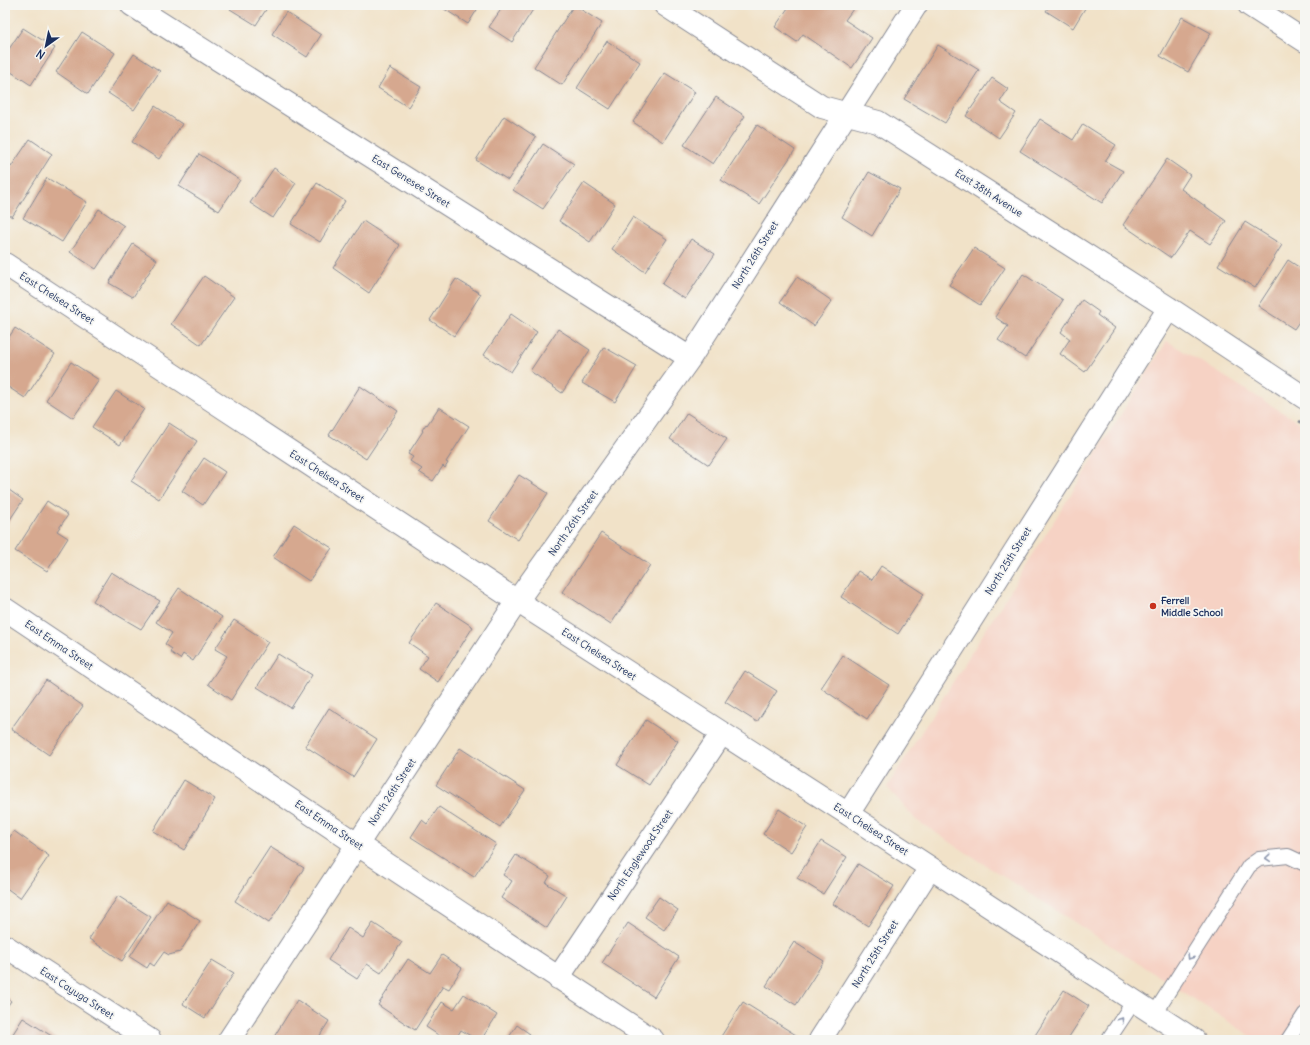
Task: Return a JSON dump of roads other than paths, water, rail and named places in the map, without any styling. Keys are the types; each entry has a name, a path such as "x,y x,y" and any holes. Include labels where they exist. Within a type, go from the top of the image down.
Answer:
{"street":[{"name":"East Genesee Street","path":"132,5 690,358"},
{"name":"East 38th Avenue","path":"664,5 822,107 878,122 1169,308 1305,398"},
{"name":"North 26th Street","path":"229,1040 517,601 690,358 916,5"},
{"path":"1249,5 1305,41"},
{"name":"East Chelsea Street","path":"5,264 517,601 848,814 1194,1040"},
{"name":"North 25th Street","path":"848,814 1169,308"},
{"name":"East Emma Street","path":"5,609 653,1040"},
{"name":"North Englewood Street","path":"558,978 722,733"},
{"name":"North 25th Street","path":"820,1040 930,868"},
{"name":"East Cayuga Street","path":"5,946 150,1040"}],"lane":[{"path":"1154,1014 1249,866 1259,859 1288,856 1305,864"},
{"path":"1108,1040 1134,1001"},
{"path":"1288,1040 1305,1014"}],"place":[{"name":"Ferrell Middle School","path":"1153,606"}]}
